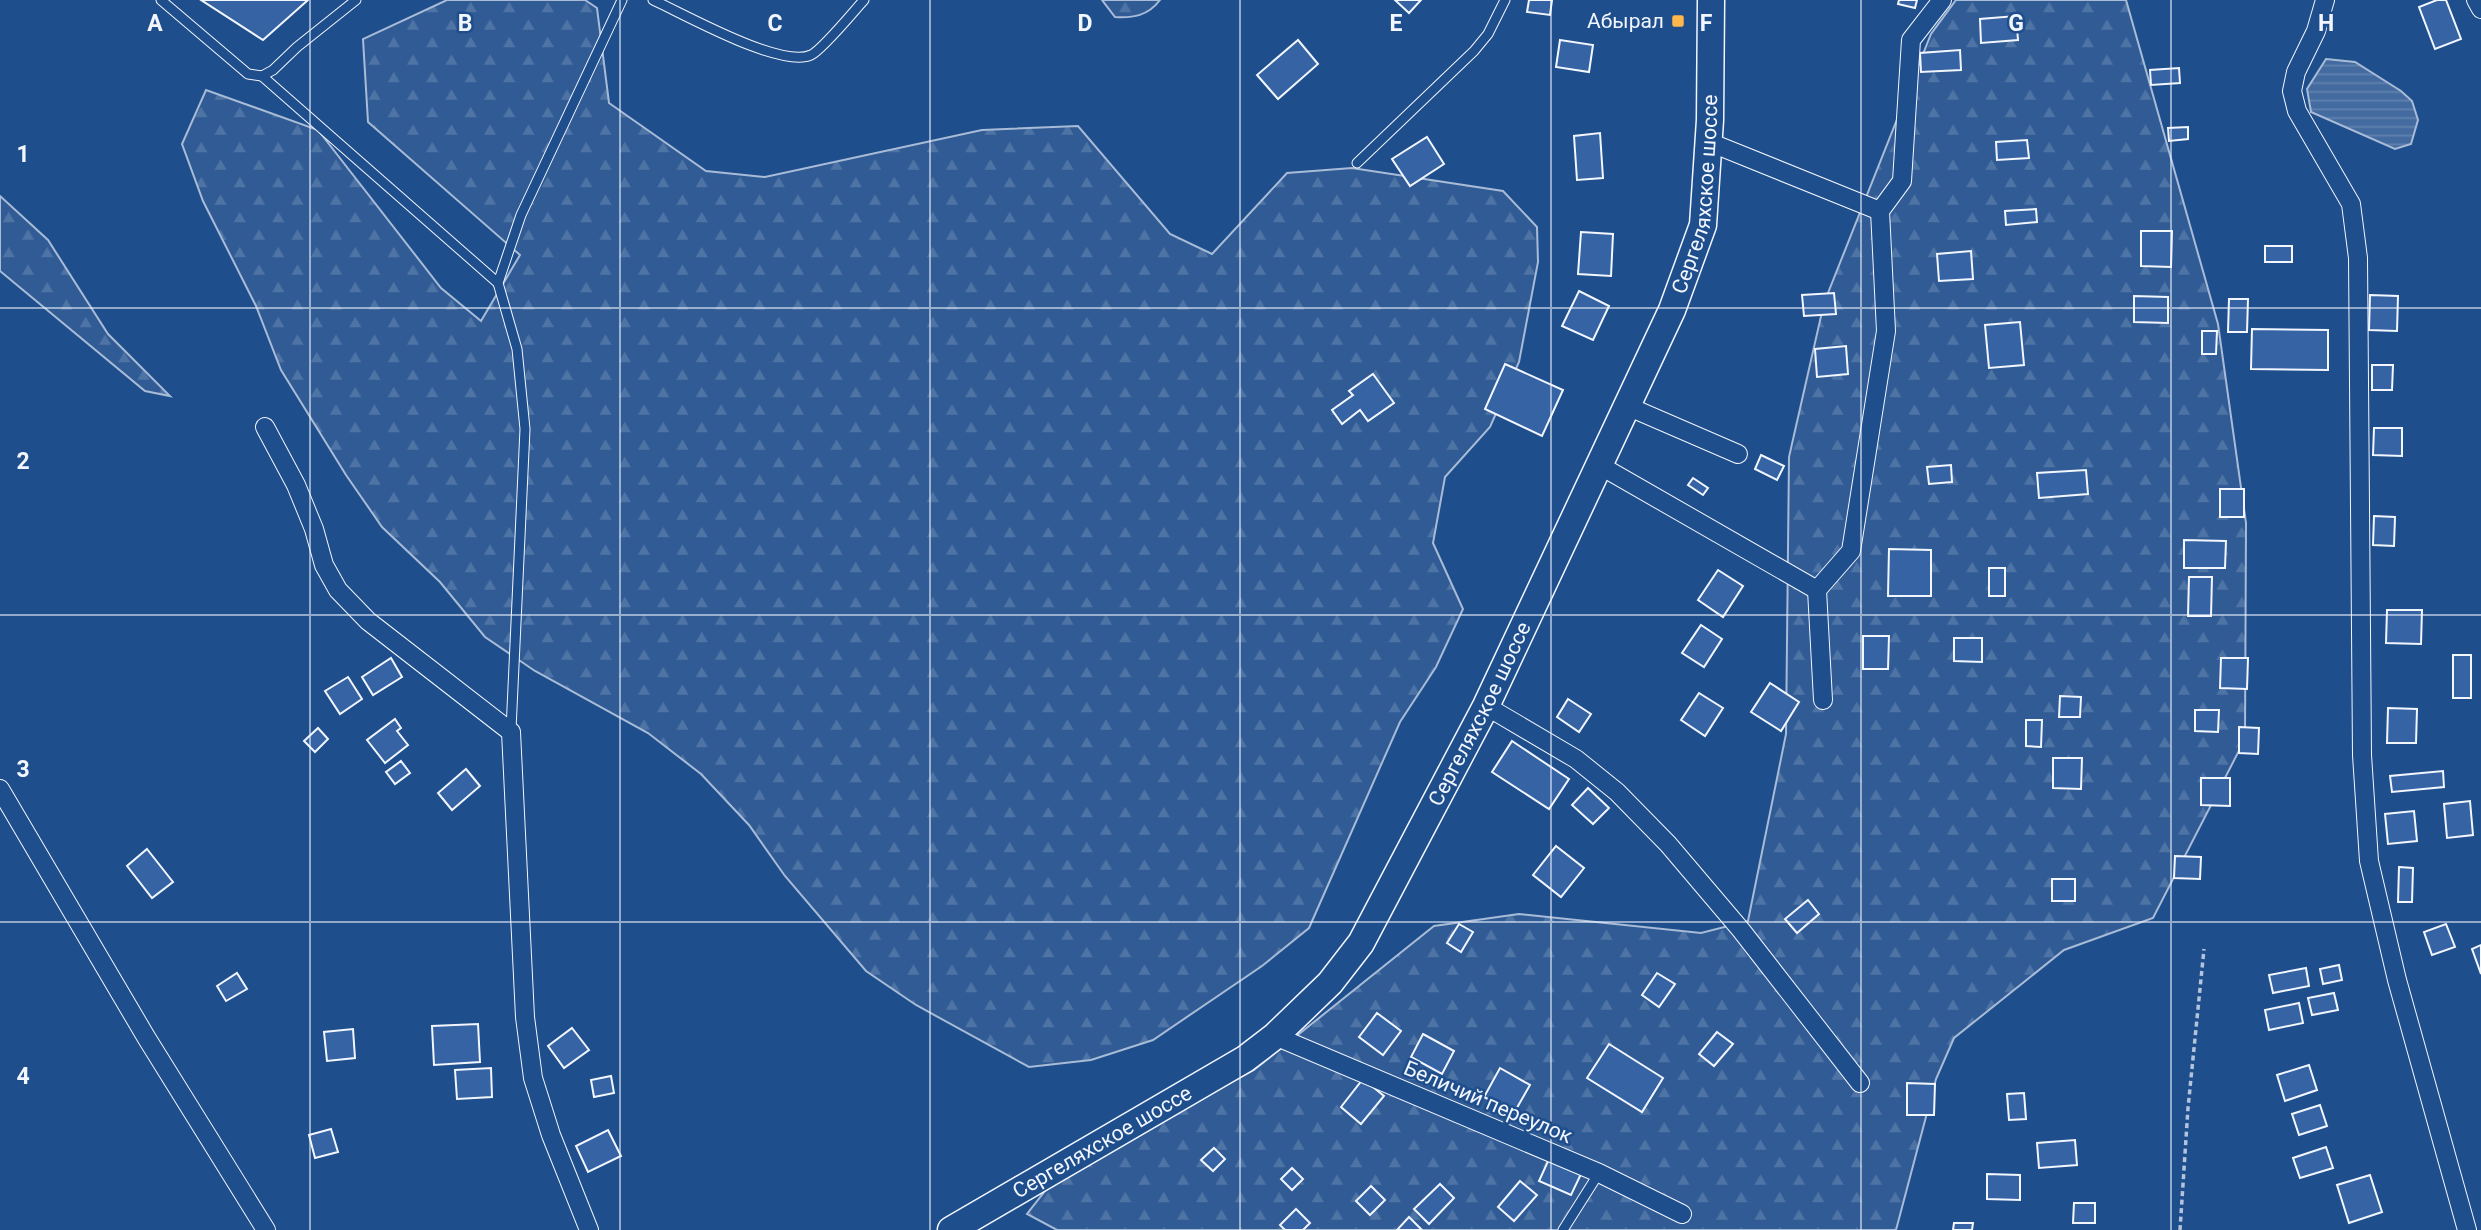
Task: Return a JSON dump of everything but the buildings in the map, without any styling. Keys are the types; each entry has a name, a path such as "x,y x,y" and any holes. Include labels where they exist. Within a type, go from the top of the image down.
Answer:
{"main road":[{"name":"Сергеляхское шоссе","path":"951,1230 1245,1059 1275,1036 1329,983 1361,943 1486,706 1672,310 1703,225 1709,142 1711,0"}],"street":[{"path":"1823,701 1817,590 1851,551 1886,331 1880,211 1902,181 1911,40 1942,0"},
{"path":"2325,0 2316,31 2296,72 2292,91 2297,111 2351,204 2358,258 2362,755 2369,861 2400,993 2466,1230"},
{"path":"2476,0 2481,9"},
{"path":"1709,142 1880,211"},
{"path":"1627,406 1738,454"},
{"path":"265,428 296,485 314,529 324,565 338,590 368,621 511,732 524,1017 533,1078 551,1135 589,1230"},
{"path":"1599,466 1817,590"},
{"path":"1486,706 1576,759 1617,792 1668,844 1741,930 1860,1083"},
{"path":"0,789 146,1037 266,1230"},
{"name":"Беличий переулок","path":"1275,1036 1599,1173 1682,1214"}],"lane":[{"path":"161,0 248,74 262,76 498,283 517,349 525,429 511,732"},
{"path":"262,76 273,70 297,47 356,0"},
{"path":"498,283 521,215 622,0"},
{"path":"653,0 757,48 788,57 811,55 864,0"},
{"path":"1357,163 1474,51 1488,34 1505,0"},
{"path":"1563,1230 1599,1173"}],"path":[{"path":"2180,1230 2188,1108 2204,949"}],"green space":[{"path":"447,0 585,0 597,8 609,103 706,171 765,177 982,130 1078,126 1170,234 1212,254 1287,173 1352,168 1503,191 1537,227 1538,262 1519,362 1490,427 1445,477 1433,543 1463,609 1436,667 1400,722 1309,928 1262,966 1153,1040 1091,1060 1029,1067 916,1005 866,971 785,876 749,825 701,774 648,733 535,671 485,637 440,582 382,527 346,475 281,370 256,306 203,201 182,144 206,90 318,130 441,288 481,321 520,255 368,122 363,39"},
{"path":"1102,0 1160,0 1145,13 1115,17"},
{"path":"1956,0 2126,0 2218,324 2246,523 2245,739 2153,918 2064,950 1954,1038 1936,1079 1896,1230 1057,1230 1027,1214 1056,1177 1254,1070 1434,926 1519,914 1701,933 1748,921 1786,734 1789,457 1824,303 1931,34"},
{"path":"0,196 48,240 108,334 170,396 145,391 0,271"}],"shaded area":[{"path":"2326,59 2355,62 2412,101 2418,120 2411,144 2395,149 2311,112 2307,89"}],"place":[{"name":"Абырал","path":"1678,21"}]}
